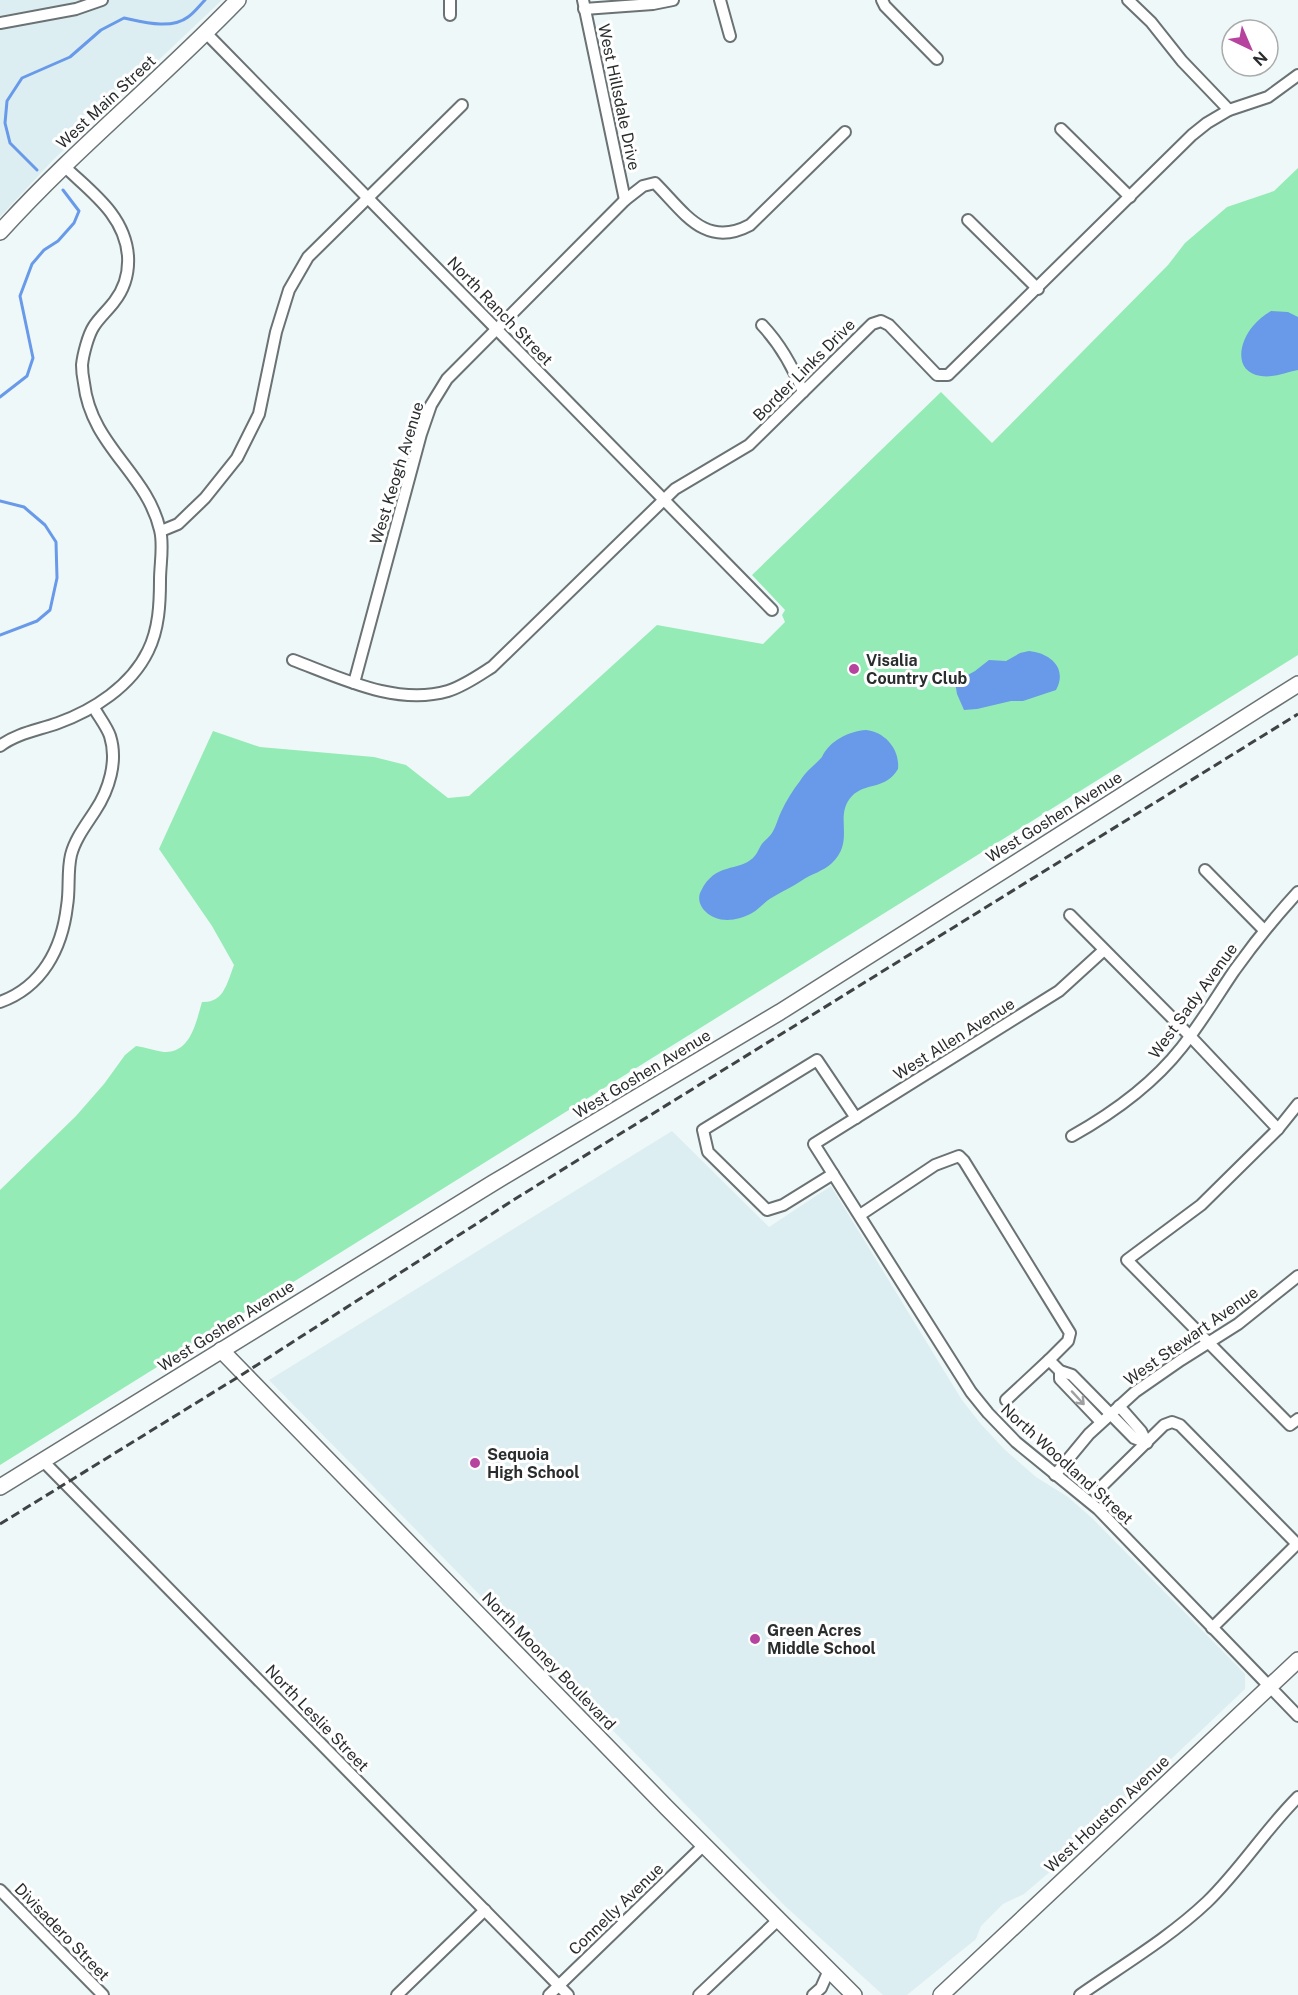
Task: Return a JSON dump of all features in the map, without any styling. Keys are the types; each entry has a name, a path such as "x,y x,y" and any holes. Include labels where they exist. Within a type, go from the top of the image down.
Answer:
{"main road":[{"name":"West Main Street","path":"0,232 64,166 238,0"},
{"name":"West Goshen Avenue","path":"0,1487 493,1183 780,1012 1298,684"},
{"name":"North Mooney Boulevard","path":"221,1350 704,1845 854,1995"},
{"name":"West Houston Avenue","path":"941,1995 1298,1660"}],"street":[{"path":"0,23 76,9 102,0"},
{"path":"450,0 450,15"},
{"path":"583,5 652,4 673,0"},
{"path":"720,0 730,36"},
{"path":"882,0 885,6 937,59"},
{"path":"1128,0 1151,22 1182,61 1229,110"},
{"name":"West Hillsdale Drive","path":"583,5 625,200"},
{"name":"North Ranch Street","path":"206,33 772,610"},
{"name":"Border Links Drive","path":"293,660 354,683 400,696 423,696 448,691 472,680 492,667 663,499 675,489 736,455 749,445 872,324 881,321 889,325 937,375 948,375 1192,135 1229,110 1268,97 1298,75"},
{"path":"160,531 178,524 205,498 237,458 259,414 276,332 289,290 308,256 462,105"},
{"path":"1062,129 1130,197"},
{"name":"West Keogh Avenue","path":"354,683 421,434 431,405 447,379 625,200 643,186 655,183 705,230 720,233 736,232 750,225 845,132"},
{"path":"0,746 21,734 94,708 130,676 148,651 159,613 160,531 139,483 104,440 91,415 85,393 82,365 93,327 122,292 129,269 124,231 111,211 64,166"},
{"path":"968,220 1038,289"},
{"path":"762,325 775,338 788,358 803,392"},
{"path":"0,1002 30,987 46,967 57,945 67,906 71,855 78,837 104,798 110,780 112,757 110,736 94,708"},
{"path":"1206,870 1264,930"},
{"name":"West Sady Avenue","path":"1072,1136 1094,1124 1129,1099 1159,1073 1190,1036 1264,930 1298,892"},
{"path":"1070,915 1278,1129"},
{"name":"West Allen Avenue","path":"814,1144 1059,991 1104,950"},
{"path":"833,1174 783,1204 767,1210 708,1152 703,1130 817,1060 856,1119"},
{"path":"1294,1422 1208,1342 1127,1260 1201,1205 1278,1129 1298,1104"},
{"name":"North Woodland Street","path":"814,1144 971,1392 1008,1434 1098,1509 1298,1716"},
{"path":"860,1215 935,1165 959,1156 964,1161 1070,1333 1068,1341 1006,1400"},
{"name":"West Stewart Avenue","path":"1055,1475 1101,1422 1153,1378 1238,1324 1298,1276"},
{"path":"1049,1360 1060,1371 1072,1375 1114,1410 1132,1429 1134,1438 1147,1443"},
{"path":"1060,1371 1060,1379 1101,1422"},
{"path":"1103,1485 1164,1425 1172,1422 1180,1425 1298,1544 1212,1628"},
{"name":"North Leslie Street","path":"43,1461 568,1995"},
{"path":"1080,1995 1158,1941 1207,1902 1298,1797"},
{"name":"Connelly Avenue","path":"549,1995 704,1845"},
{"name":"Divisadero Street","path":"0,1890 103,1995"},
{"path":"398,1995 485,1910"},
{"path":"699,1995 778,1920"},
{"path":"813,1995 821,1988 828,1970"}],"shaded area":[{"path":"0,0 222,0 54,159 0,217"},
{"path":"672,1131 769,1227 831,1186 962,1400 980,1423 1004,1449 1036,1477 1068,1497 1093,1519 1245,1674 1245,1689 1072,1853 1024,1894 1003,1904 981,1926 976,1939 907,1995 883,1995 785,1906 269,1380"}],"green space":[{"name":"Visalia Country Club","path":"1298,168 1298,655 0,1465 0,1190 76,1116 125,1055 136,1046 164,1052 173,1051 186,1042 191,1035 202,1002 215,999 224,991 234,965 212,926 159,849 213,731 260,747 374,757 406,765 448,798 469,796 657,625 763,644 785,622 782,615 785,610 752,575 941,392 992,443 1168,265 1185,243 1227,207 1274,191"}],"water":[{"path":"1271,311 1288,312 1298,317 1298,370 1275,376 1261,376 1246,369 1242,363 1242,348 1253,326"},
{"path":"1029,651 1044,655 1055,663 1060,675 1056,690 1023,701 1011,701 964,710 955,682 989,660 1006,661"},
{"path":"866,730 879,734 890,743 897,755 898,769 888,780 863,789 852,796 844,812 843,846 832,863 770,899 746,916 728,920 715,918 705,911 700,904 699,896 707,882 720,872 753,858 775,828 795,788 829,746 846,735"}],"waterway":[{"path":"37,170 10,143 5,123 7,101 22,78 70,57 101,30 124,18 157,24 174,23 188,17 205,0"},
{"path":"0,397 27,376 33,358 20,296 32,264 74,223 79,211 63,190"},
{"path":"0,501 24,507 45,525 56,542 57,578 50,610 37,621 0,635"}],"railway":[{"path":"0,1524 243,1374 515,1199 1298,714"}],"place":[{"name":"Visalia Country Club","path":"854,669"},
{"name":"Sequoia High School","path":"475,1463"},
{"name":"Green Acres Middle School","path":"755,1639"}]}
